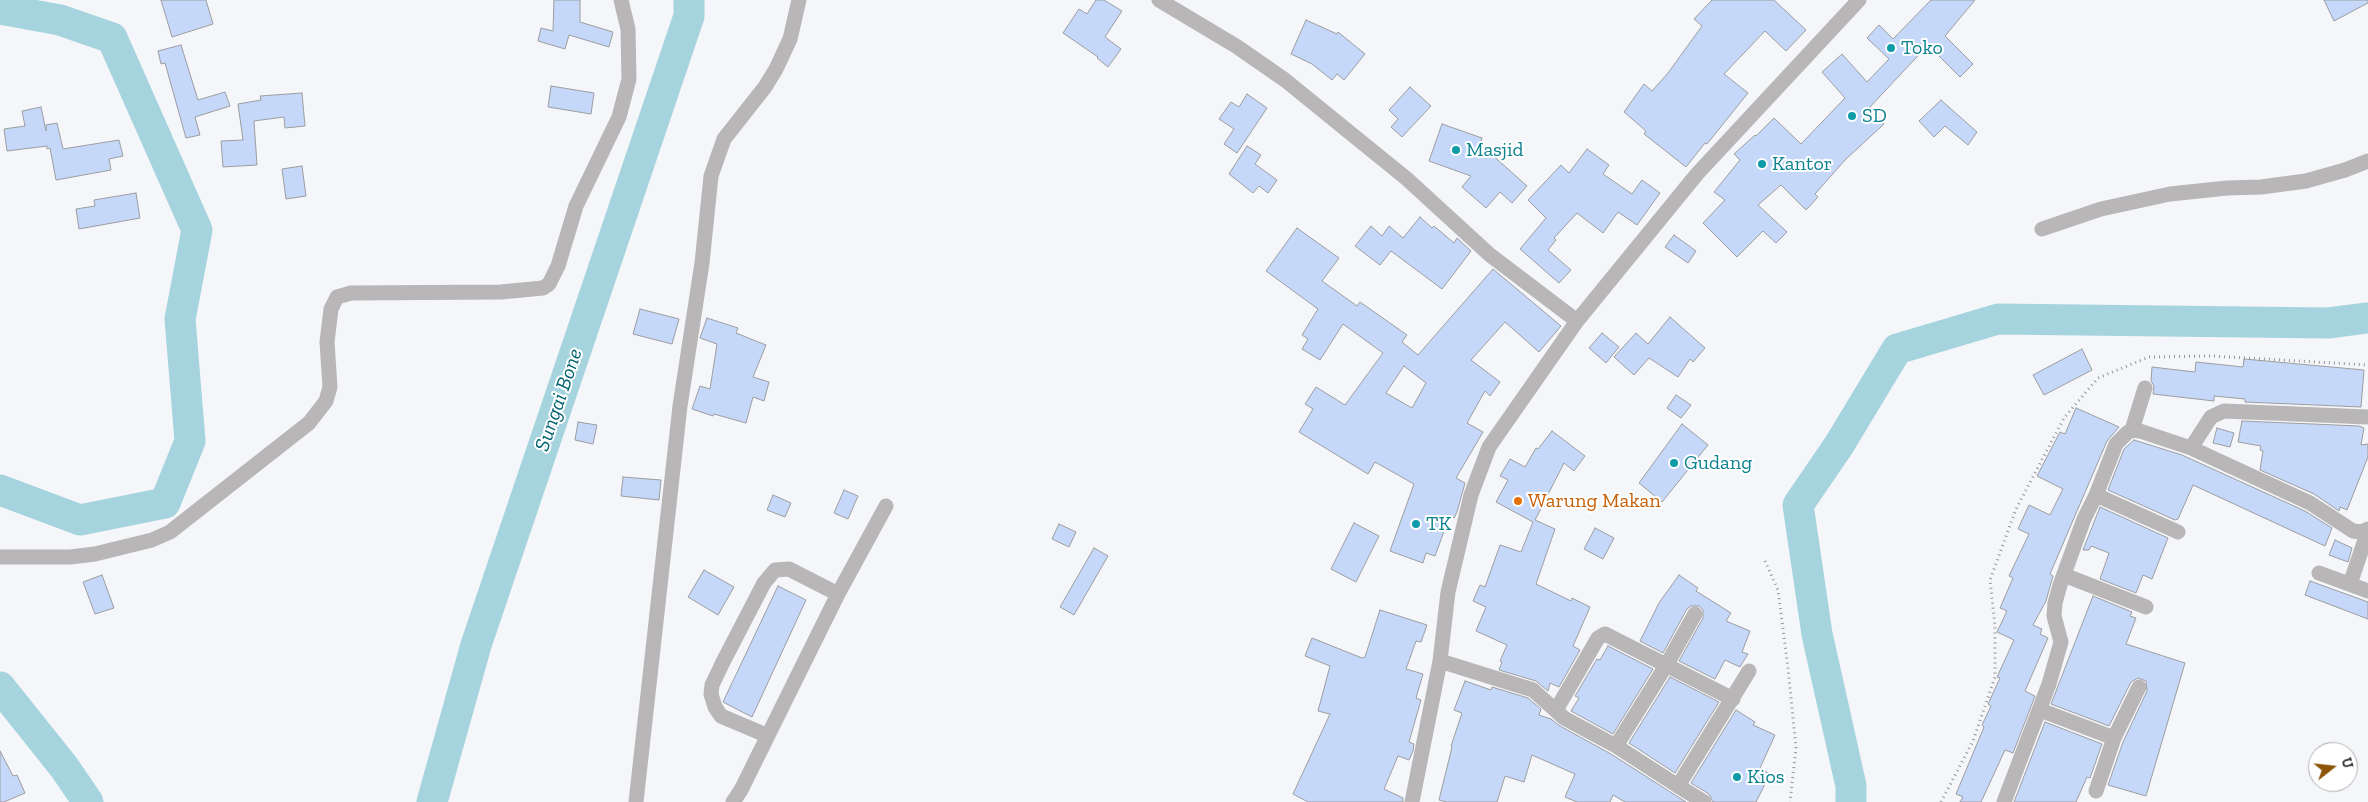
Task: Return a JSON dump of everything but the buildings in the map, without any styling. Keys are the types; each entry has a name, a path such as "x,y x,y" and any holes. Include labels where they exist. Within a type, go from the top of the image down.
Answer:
{"street":[{"path":"0,556 70,557 95,554 152,540 170,532 309,423 326,401 330,387 327,342 330,309 337,298 351,293 501,292 543,288 549,284 558,266 576,206 619,116 629,79 628,29 621,0"},
{"path":"636,802 680,406 702,263 711,176 724,139 765,88 776,69 790,39 799,0"},
{"path":"1159,0 1236,46 1285,80 1407,179 1490,255 1577,321"},
{"path":"1412,802 1440,661 1448,592 1471,495 1489,447 1577,321 1697,174 1859,0"},
{"path":"2042,229 2101,209 2170,194 2227,188 2261,187 2306,181 2345,170 2368,161"},
{"path":"2004,802 2040,710 2061,642 2055,620 2055,603 2064,574 2084,519 2096,495 2116,444 2132,430 2145,388"},
{"path":"2192,448 2211,417 2224,411 2368,417"},
{"path":"2132,430 2192,448 2310,503 2353,531 2362,532 2368,530"},
{"path":"2096,495 2178,532"},
{"path":"733,802 741,790 766,735 838,594 886,506"},
{"path":"2350,584 2368,530"},
{"path":"766,735 721,716 715,707 711,694 712,685 723,662 764,583 775,570 789,569 838,594"},
{"path":"2064,574 2146,607"},
{"path":"2319,574 2368,591"},
{"path":"1616,746 1667,664 1695,614"},
{"path":"1556,710 1602,634 1610,634 1733,699"},
{"path":"1440,661 1533,690 1575,724 1616,746 1704,802"},
{"path":"1678,786 1749,671"},
{"path":"2096,791 2114,738 2139,687"},
{"path":"2040,710 2114,738"}],"path":[{"path":"1765,561 1778,590 1788,668 1796,748 1790,802"}],"waterway":[{"name":"Sungai Bone","path":"432,802 476,645 689,16 689,0"},
{"path":"0,9 60,20 112,38 197,230 180,319 190,441 165,503 80,520 0,490"},
{"path":"1851,802 1851,786 1817,634 1798,505 1839,445 1897,349 1998,319 2328,323 2368,318"},
{"path":"0,687 64,767 88,802"}],"place":[{"name":"Toko","path":"1891,48"},
{"name":"SD","path":"1852,116"},
{"name":"Masjid","path":"1456,150"},
{"name":"Kantor","path":"1762,164"},
{"name":"Gudang","path":"1674,463"},
{"name":"Warung Makan","path":"1518,501"},
{"name":"TK","path":"1416,524"},
{"name":"Kios","path":"1737,777"}]}
